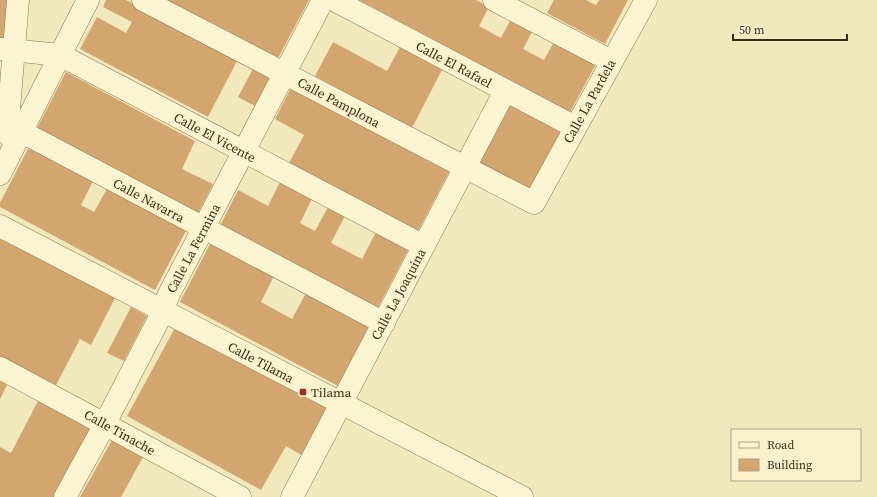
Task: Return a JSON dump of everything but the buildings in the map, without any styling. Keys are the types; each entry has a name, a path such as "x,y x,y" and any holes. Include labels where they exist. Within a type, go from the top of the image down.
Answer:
{"street":[{"path":"9,153 7,133 7,50 18,0"},
{"path":"9,153 88,0"},
{"name":"Calle Pamplona","path":"143,0 534,203"},
{"name":"Calle La Fermina","path":"65,497 157,324 169,294 323,0"},
{"name":"Calle El Rafael","path":"334,0 575,128"},
{"path":"494,0 611,61"},
{"name":"Calle La Pardela","path":"534,203 646,0"},
{"name":"Calle El Vicente","path":"7,50 60,55 424,246"},
{"name":"Calle La Joaquina","path":"292,497 505,91"},
{"name":"Calle Navarra","path":"9,153 204,228 384,323"},
{"name":"Calle Tilama","path":"0,226 522,497"},
{"name":"Calle Tinache","path":"0,368 240,497"}],"place":[{"name":"Tilama","path":"303,392"}]}
